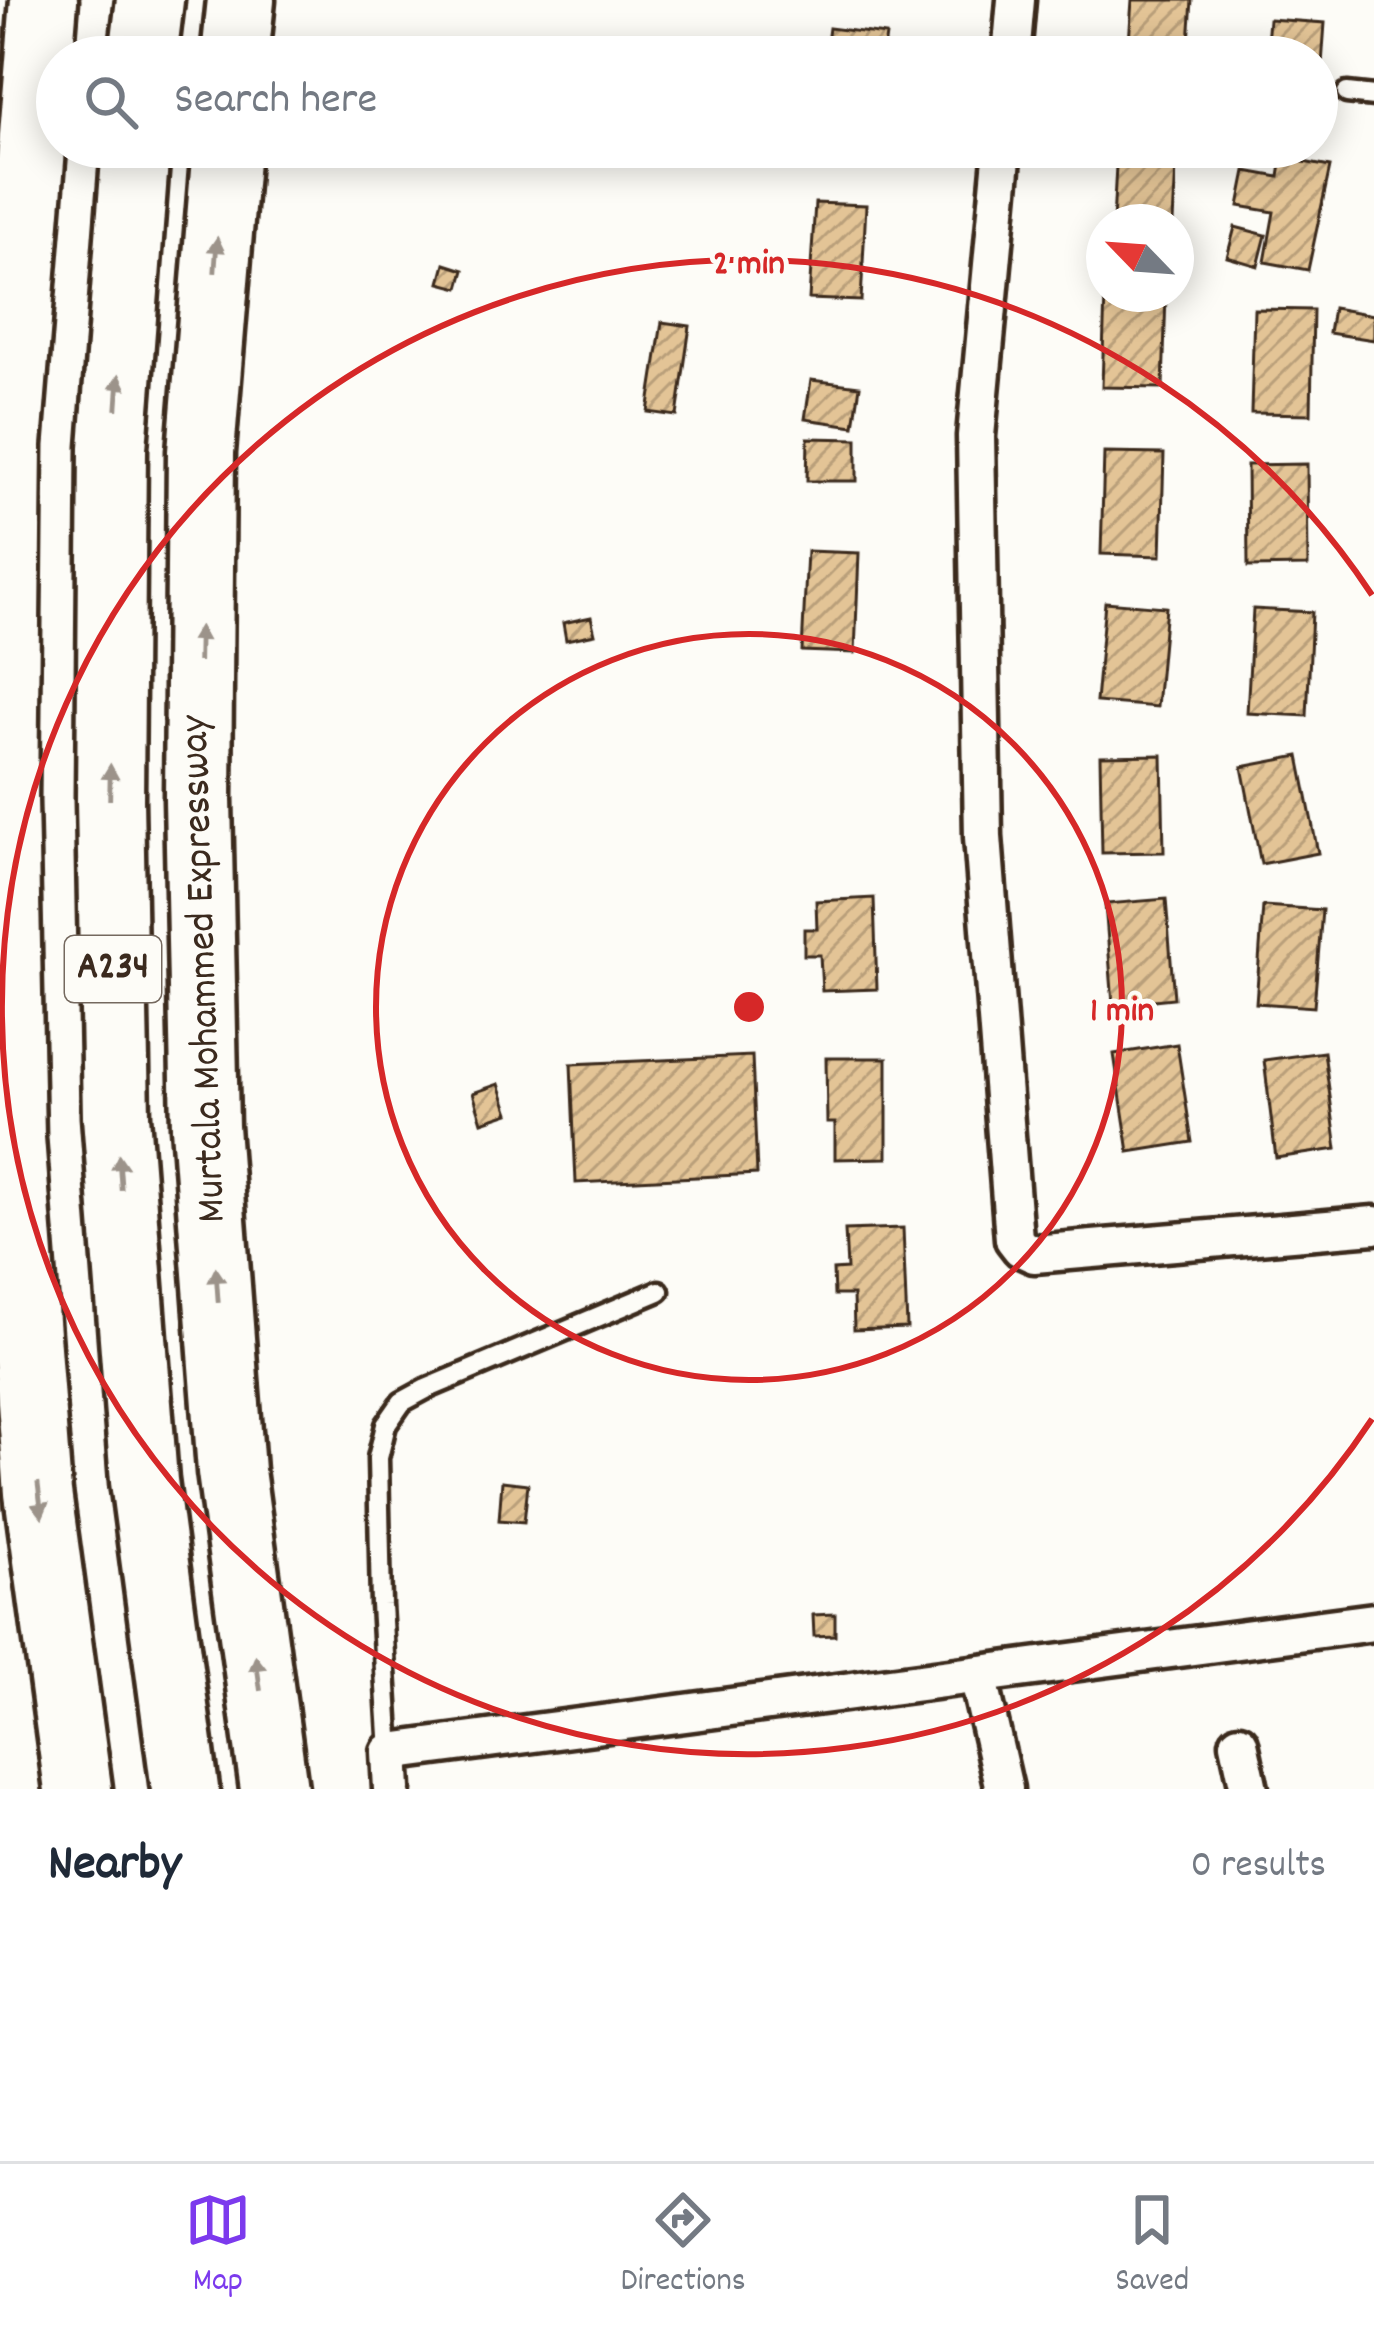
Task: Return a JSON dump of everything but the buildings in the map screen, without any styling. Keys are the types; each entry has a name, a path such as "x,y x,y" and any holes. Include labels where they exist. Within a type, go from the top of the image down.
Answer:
{"highway":[{"name":"A234","path":"41,36 44,0"},
{"path":"146,36 150,0"},
{"path":"237,36 241,0"},
{"name":"A234","path":"36,99 8,444 4,801 11,1138 38,1493 78,1789"},
{"name":"Murtala Mohammed Expressway","path":"134,168 113,448 110,800 116,1132 144,1481 185,1789"},
{"name":"Murtala Mohammed Expressway","path":"224,168 201,452 198,799 205,1127 231,1471 274,1789"}],"street":[{"path":"1013,36 1016,0"},
{"path":"1001,168 976,436 982,837 1013,1239 1034,1253 1374,1225"},
{"path":"392,1789 390,1752 1374,1622"},
{"path":"978,1675 1004,1789"},
{"path":"1239,1743 1249,1789"}],"lane":[{"path":"1347,93 1374,96"},
{"path":"390,1752 378,1458 386,1425 402,1402 426,1389 659,1291"}]}
